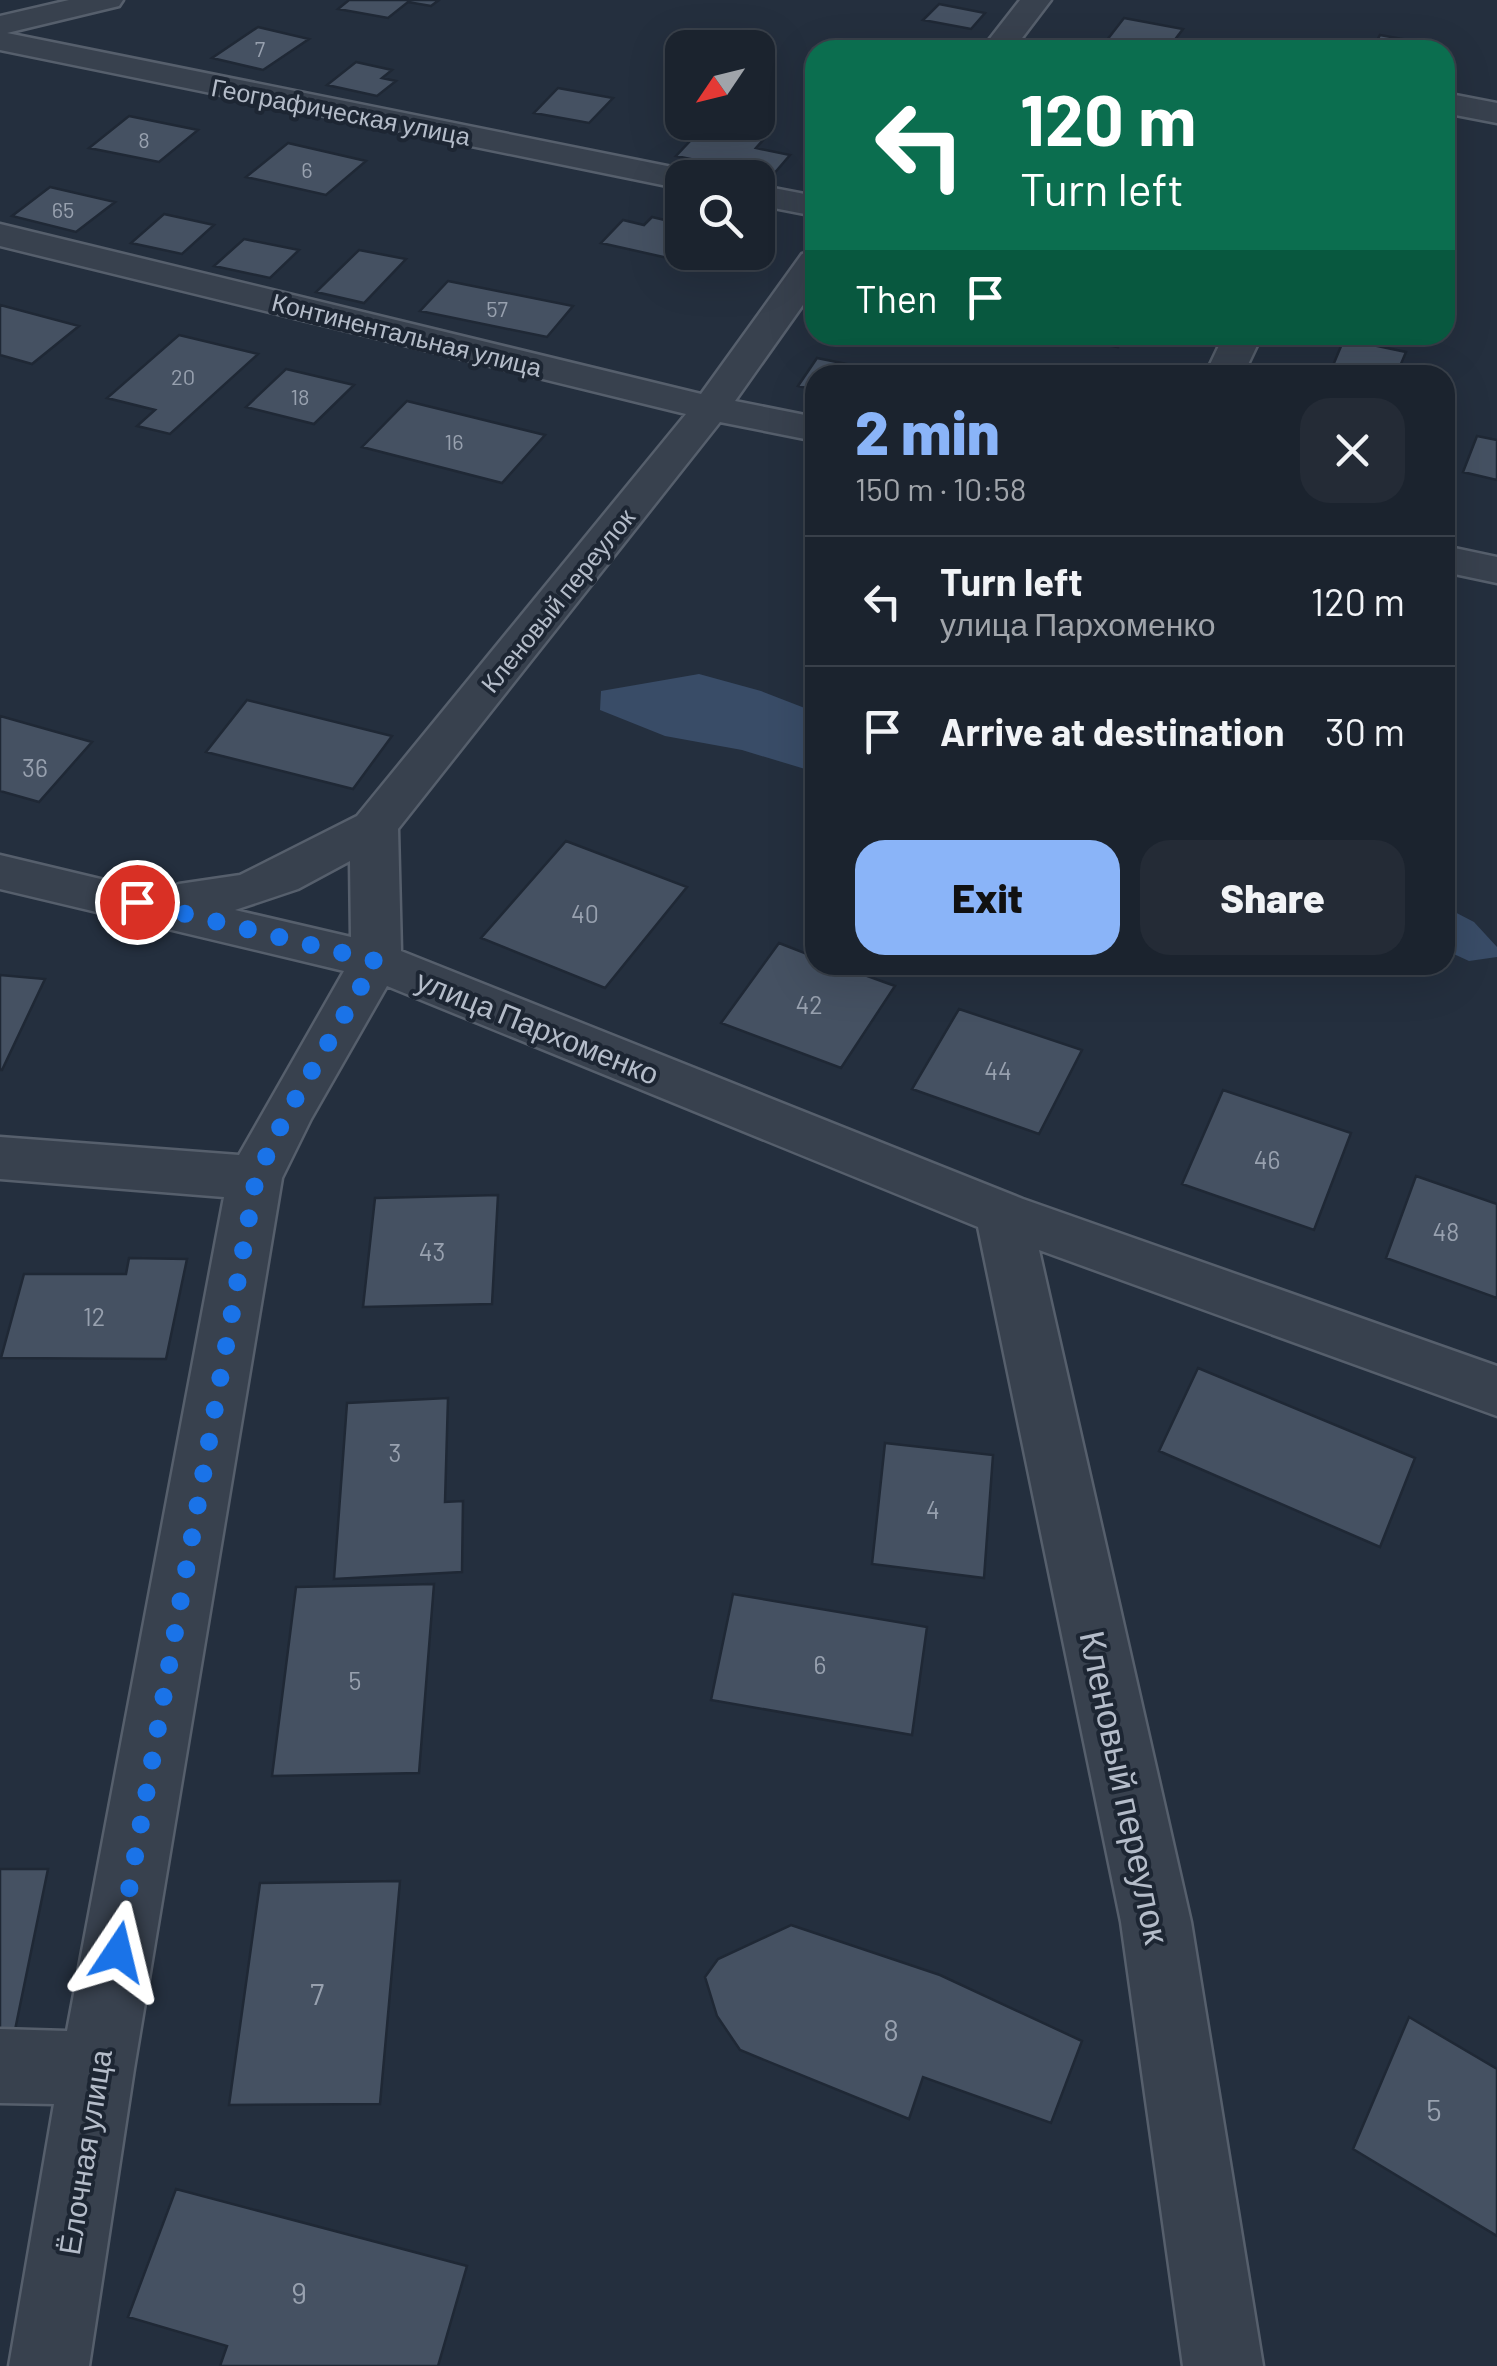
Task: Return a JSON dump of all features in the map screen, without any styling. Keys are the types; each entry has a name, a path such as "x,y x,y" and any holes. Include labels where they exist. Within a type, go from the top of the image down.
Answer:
{"street":[{"path":"0,25 108,0"},
{"path":"1005,40 1036,0"},
{"name":"Географическая улица","path":"0,40 23,48 665,177"},
{"path":"1455,105 1497,112"},
{"path":"775,198 805,204"},
{"name":"Континентальная улица","path":"0,235 711,408 805,426"},
{"name":"Кленовый переулок","path":"374,828 711,408 805,276"},
{"path":"1455,561 1497,570"},
{"path":"137,902 198,901 240,895 281,879 374,828 376,961"},
{"name":"улица Пархоменко","path":"0,872 376,961 1003,1214 1497,1391"},
{"name":"Ёлочная улица","path":"48,2366 256,1178 286,1115 376,961"},
{"path":"0,1158 256,1178"},
{"name":"Кленовый переулок","path":"1003,1214 1156,1922 1222,2366"},
{"path":"0,2066 97,2069"}],"water":[{"path":"699,674 761,691 805,708 805,769 742,750 665,736 600,710 601,691"},
{"path":"1455,912 1474,922 1497,947 1497,957 1469,961 1455,955"}],"building":[{"path":"349,0 439,0 431,6 408,2 388,18 338,9"},
{"path":"939,4 985,13 971,29 923,20"},
{"path":"1124,18 1183,29 1175,40 1107,40"},
{"path":"258,27 309,39 263,70 212,58"},
{"path":"1380,35 1407,40 1377,40"},
{"path":"356,62 392,70 382,78 396,81 377,96 327,85"},
{"path":"558,88 613,98 589,123 534,113"},
{"path":"129,116 198,130 159,162 89,148"},
{"path":"691,140 763,140 756,148 790,155 775,172 775,160 695,160 676,156"},
{"path":"288,143 366,161 326,195 246,177"},
{"path":"50,187 115,202 76,232 12,216"},
{"path":"164,214 214,225 182,254 131,243"},
{"path":"652,217 665,220 665,257 601,243 623,220 644,225"},
{"path":"244,239 299,250 270,278 214,266"},
{"path":"359,250 406,259 364,303 316,292"},
{"path":"448,281 573,306 547,337 420,311"},
{"path":"0,305 79,326 32,364 0,355"},
{"path":"179,335 258,354 170,434 137,426 155,410 107,398"},
{"path":"1342,345 1373,345 1406,352 1401,365 1333,365"},
{"path":"817,358 852,365 812,365"},
{"path":"286,369 354,385 314,424 246,407"},
{"path":"407,401 545,435 502,483 362,447"},
{"path":"1477,436 1497,440 1497,480 1463,472"},
{"path":"247,700 392,736 353,789 206,752"},
{"path":"0,716 92,742 39,802 0,791"},
{"path":"566,841 687,887 605,988 481,938"},
{"path":"779,943 805,953 805,975 865,975 895,986 841,1068 721,1023"},
{"path":"0,975 45,979 2,1070 0,1070"},
{"path":"959,1009 1082,1050 1039,1134 912,1089"},
{"path":"1223,1090 1351,1133 1314,1230 1182,1184"},
{"path":"1416,1176 1497,1204 1497,1298 1386,1258"},
{"path":"498,1195 492,1304 363,1307 375,1198"},
{"path":"129,1258 187,1259 166,1359 1,1358 24,1274 126,1274"},
{"path":"1198,1368 1415,1458 1380,1547 1159,1451"},
{"path":"448,1398 445,1502 463,1501 462,1572 334,1579 347,1403"},
{"path":"885,1443 993,1455 984,1578 872,1564"},
{"path":"434,1584 419,1773 272,1776 296,1587"},
{"path":"733,1594 927,1627 912,1735 711,1700"},
{"path":"0,1869 48,1869 15,2030 0,2030"},
{"path":"400,1881 380,2104 229,2105 260,1883"},
{"path":"791,1925 940,1975 1082,2041 1051,2123 923,2077 909,2119 740,2050 717,2016 705,1977 718,1959"},
{"path":"1409,2017 1497,2069 1497,2236 1353,2149"},
{"path":"176,2189 467,2266 438,2366 220,2366 227,2346 128,2317"}],"route":[{"path":"118,1952 256,1178 286,1115 376,961 137,902"}]}
